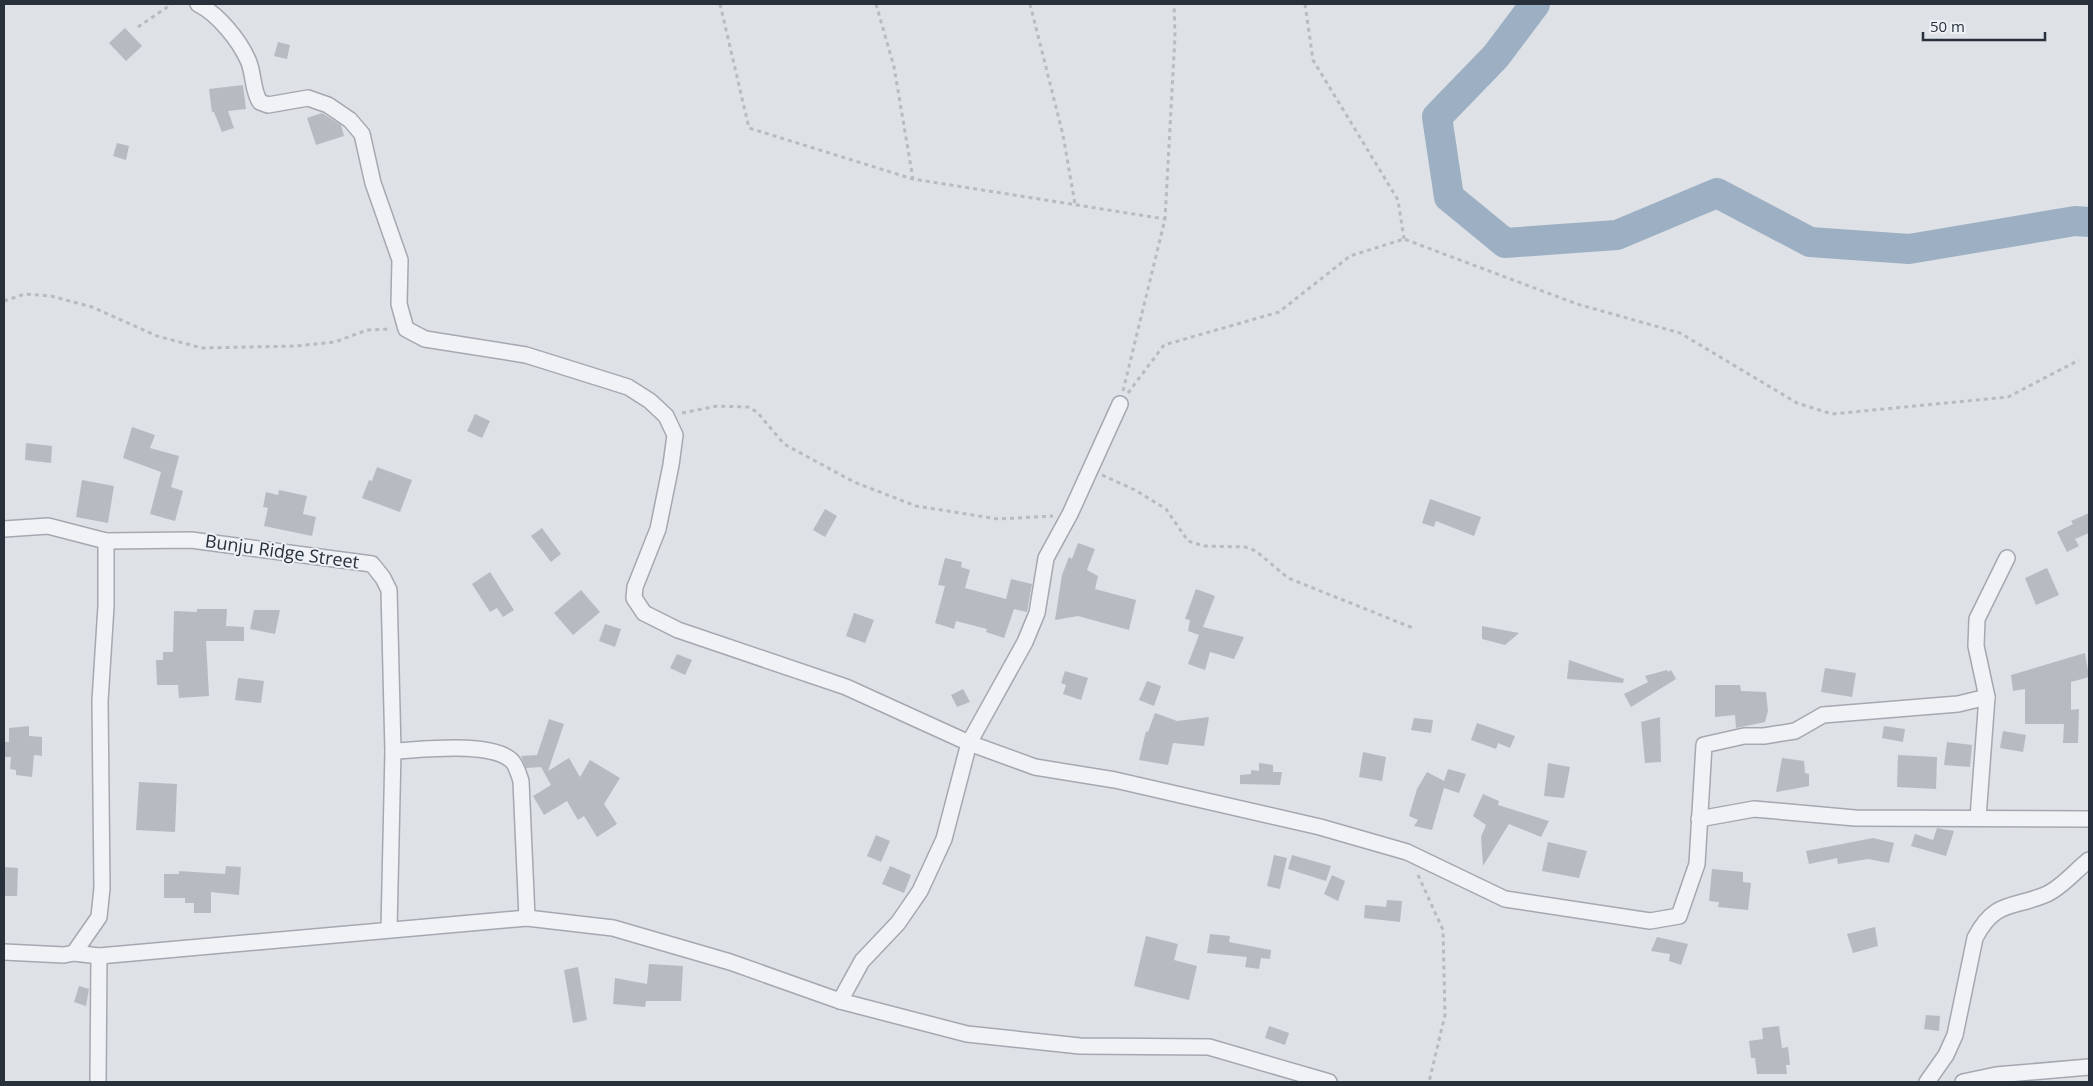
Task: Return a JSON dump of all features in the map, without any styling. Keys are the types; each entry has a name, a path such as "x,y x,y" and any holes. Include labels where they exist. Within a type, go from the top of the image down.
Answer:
{"street":[{"path":"198,4 222,23 236,40 248,61 260,102 268,105 308,98 328,105 350,120 362,134 373,182 400,260 399,304 406,329 425,339 526,355 628,387 650,401 666,416 675,435 671,464 658,529 635,587 634,598 644,613 678,630 846,687 969,743 1035,767 1125,782 1320,827 1407,852 1505,899 1650,921 1679,916 1697,864 1704,745 1744,736 1764,736 1795,731 1823,715 1958,704 1987,697"},
{"path":"840,1001 862,961 898,923 920,891 944,839 969,743 1025,642 1037,613 1046,558 1070,514 1120,404"},
{"name":"Bunju Ridge Street","path":"4,529 48,526 106,541 191,540 372,564 383,578 389,590 393,751 389,929"},
{"path":"74,953 99,916 102,888 100,701 106,606 106,541"},
{"path":"1978,818 1987,697 1976,646 1977,619 2007,558"},
{"path":"393,751 468,748 498,753 512,761 522,781 527,918"},
{"path":"1699,819 1754,809 1855,818 2089,819"},
{"path":"1927,1082 1946,1055 1955,1035 1975,938 1982,924 1999,908 2048,893 2089,860"},
{"path":"4,952 64,955 74,953 99,956 527,918 613,928 730,962 840,1001 968,1034 1080,1046 1208,1047 1329,1082"},
{"path":"98,1082 99,956"},
{"path":"1963,1082 1996,1075 2089,1067"}],"path":[{"path":"138,27 172,4"},
{"path":"720,4 749,128 913,179 1166,219"},
{"path":"876,4 894,67 913,179"},
{"path":"1030,4 1063,135 1075,204"},
{"path":"1120,404 1166,219 1175,36 1174,4"},
{"path":"1305,4 1313,60 1398,200 1404,239"},
{"path":"1120,404 1164,344 1279,312 1350,256 1404,239 1577,304 1680,333 1797,403 1832,414 2008,397 2079,360"},
{"path":"4,301 25,294 51,296 92,307 157,336 202,348 296,346 335,342 368,330 406,329"},
{"path":"666,416 717,406 748,407 757,412 784,444 792,449 854,482 916,506 998,519 1070,514"},
{"path":"1090,470 1135,490 1166,509 1188,541 1204,546 1251,548 1288,578 1413,628"},
{"path":"1407,852 1443,930 1445,1015 1429,1082"}],"building":[{"path":"125,28 142,46 126,61 109,43"},
{"path":"278,42 290,45 287,59 274,56"},
{"path":"243,85 246,109 228,111 234,128 222,132 214,112 212,112 209,89"},
{"path":"322,113 341,125 344,136 316,145 307,118"},
{"path":"117,143 129,146 126,160 113,156"},
{"path":"475,414 490,421 482,438 467,431"},
{"path":"132,427 155,435 150,448 179,456 171,487 183,491 175,521 150,514 161,472 123,458"},
{"path":"26,443 52,446 51,463 25,460"},
{"path":"377,467 412,480 400,512 362,498 369,480 372,481"},
{"path":"82,480 114,486 108,523 76,517"},
{"path":"279,490 307,496 303,514 316,517 312,536 264,526 268,508 263,507 266,492 278,495"},
{"path":"1430,499 1481,517 1474,536 1436,521 1434,527 1422,523"},
{"path":"825,509 837,516 825,537 813,530"},
{"path":"2089,513 2089,533 2075,539 2079,546 2067,552 2057,532 2073,524 2071,521"},
{"path":"542,528 561,554 551,562 531,536"},
{"path":"1078,543 1095,549 1087,570 1098,576 1095,589 1136,600 1129,630 1078,616 1055,620 1062,575 1069,557 1072,559"},
{"path":"945,558 962,562 961,567 970,570 965,588 1006,599 1011,579 1032,584 1027,612 1014,609 1004,638 986,632 987,629 956,621 954,629 935,623 945,586 938,585"},
{"path":"2047,568 2059,595 2036,605 2025,578"},
{"path":"490,572 514,610 503,617 497,608 490,612 472,584"},
{"path":"1196,589 1215,596 1203,627 1244,637 1234,659 1210,652 1205,670 1188,664 1199,635 1188,631 1190,620 1185,619"},
{"path":"581,590 600,612 573,635 554,613"},
{"path":"197,609 227,609 226,626 244,627 244,641 206,641 209,696 179,698 178,685 157,685 156,660 163,660 163,652 173,652 174,611 197,612"},
{"path":"254,610 280,610 275,634 250,629"},
{"path":"854,613 874,620 865,643 846,636"},
{"path":"605,624 621,629 615,647 599,641"},
{"path":"1482,626 1519,633 1505,645 1482,639"},
{"path":"2085,653 2089,677 2071,682 2071,710 2079,709 2078,743 2063,743 2064,724 2025,724 2025,689 2013,691 2011,675"},
{"path":"677,654 692,660 685,675 670,668"},
{"path":"1569,660 1624,679 1623,683 1567,679"},
{"path":"1825,668 1856,673 1852,697 1821,692"},
{"path":"1667,670 1668,672 1671,670 1676,679 1631,707 1624,694 1648,682 1645,676"},
{"path":"1065,671 1088,678 1081,700 1063,694 1066,685 1061,683"},
{"path":"238,678 264,681 261,703 235,700"},
{"path":"1147,681 1161,686 1154,706 1139,700"},
{"path":"1715,685 1740,685 1741,691 1766,692 1768,711 1765,722 1736,728 1735,715 1715,717"},
{"path":"963,689 970,702 957,707 951,695"},
{"path":"1155,713 1177,721 1209,717 1204,746 1173,743 1168,765 1139,760 1146,731 1148,732"},
{"path":"1660,717 1661,762 1645,763 1641,722"},
{"path":"1414,718 1433,720 1431,733 1411,730"},
{"path":"549,719 564,724 548,771 569,758 580,777 590,760 620,778 604,804 617,824 597,837 584,816 578,820 567,801 544,815 533,796 551,785 541,767 526,768 521,756 537,755"},
{"path":"1477,723 1515,736 1510,748 1498,743 1496,749 1471,740"},
{"path":"29,726 29,736 42,737 42,756 34,755 32,777 16,775 16,770 10,769 11,757 4,757 5,742 9,742 9,728"},
{"path":"1884,726 1905,729 1903,742 1882,738"},
{"path":"2003,731 2026,735 2023,752 2000,748"},
{"path":"1947,742 1972,745 1970,767 1944,765"},
{"path":"1363,752 1386,757 1382,781 1359,777"},
{"path":"1898,755 1937,757 1936,789 1897,787"},
{"path":"1782,758 1804,761 1805,773 1809,774 1809,786 1776,792"},
{"path":"1259,763 1273,765 1273,772 1282,772 1280,785 1240,784 1240,775 1251,774 1251,770 1259,771"},
{"path":"1548,763 1570,767 1564,798 1544,796"},
{"path":"1448,769 1466,774 1459,793 1444,788 1432,830 1414,826 1418,820 1409,816 1417,789 1427,772 1444,781"},
{"path":"139,782 177,784 175,832 136,830"},
{"path":"1483,794 1499,801 1498,805 1549,821 1541,837 1509,824 1483,866 1481,837 1486,825 1473,816"},
{"path":"1937,828 1954,831 1946,856 1911,846 1915,834 1933,840"},
{"path":"876,835 890,841 881,862 867,856"},
{"path":"1873,838 1894,843 1889,863 1868,859 1838,864 1837,858 1809,864 1806,851"},
{"path":"1548,842 1587,851 1579,878 1542,871"},
{"path":"1274,855 1287,858 1280,889 1267,886"},
{"path":"1292,855 1331,866 1326,881 1288,869"},
{"path":"226,866 241,867 239,895 211,892 211,913 194,913 194,903 185,903 185,898 164,898 164,874 179,874 179,871 225,874"},
{"path":"890,866 911,875 904,893 882,884"},
{"path":"4,867 18,868 17,896 4,896"},
{"path":"1712,869 1743,872 1743,882 1751,883 1748,910 1718,907 1719,902 1709,901"},
{"path":"1332,875 1345,881 1338,901 1324,894"},
{"path":"1387,900 1402,901 1400,922 1364,918 1365,905 1386,907"},
{"path":"1875,927 1878,946 1853,953 1847,934"},
{"path":"1210,934 1230,936 1229,942 1271,950 1270,959 1261,958 1259,969 1245,967 1247,957 1207,953"},
{"path":"1146,936 1178,944 1174,960 1197,966 1189,1000 1134,986"},
{"path":"1657,937 1688,944 1681,965 1669,961 1670,954 1651,951"},
{"path":"649,964 683,966 681,1001 646,1001 645,1007 613,1004 615,978 647,984"},
{"path":"578,967 587,1020 573,1023 564,970"},
{"path":"79,986 89,989 86,1006 74,1002"},
{"path":"1926,1015 1940,1016 1939,1031 1924,1029"},
{"path":"1269,1026 1289,1033 1285,1045 1265,1038"},
{"path":"1779,1026 1782,1048 1788,1047 1790,1065 1786,1065 1787,1074 1757,1074 1755,1058 1751,1058 1749,1041 1763,1039 1762,1028"}],"waterway":[{"path":"1535,4 1496,56 1437,117 1449,197 1505,243 1617,235 1717,193 1810,242 1909,249 2075,221 2089,222"}]}
